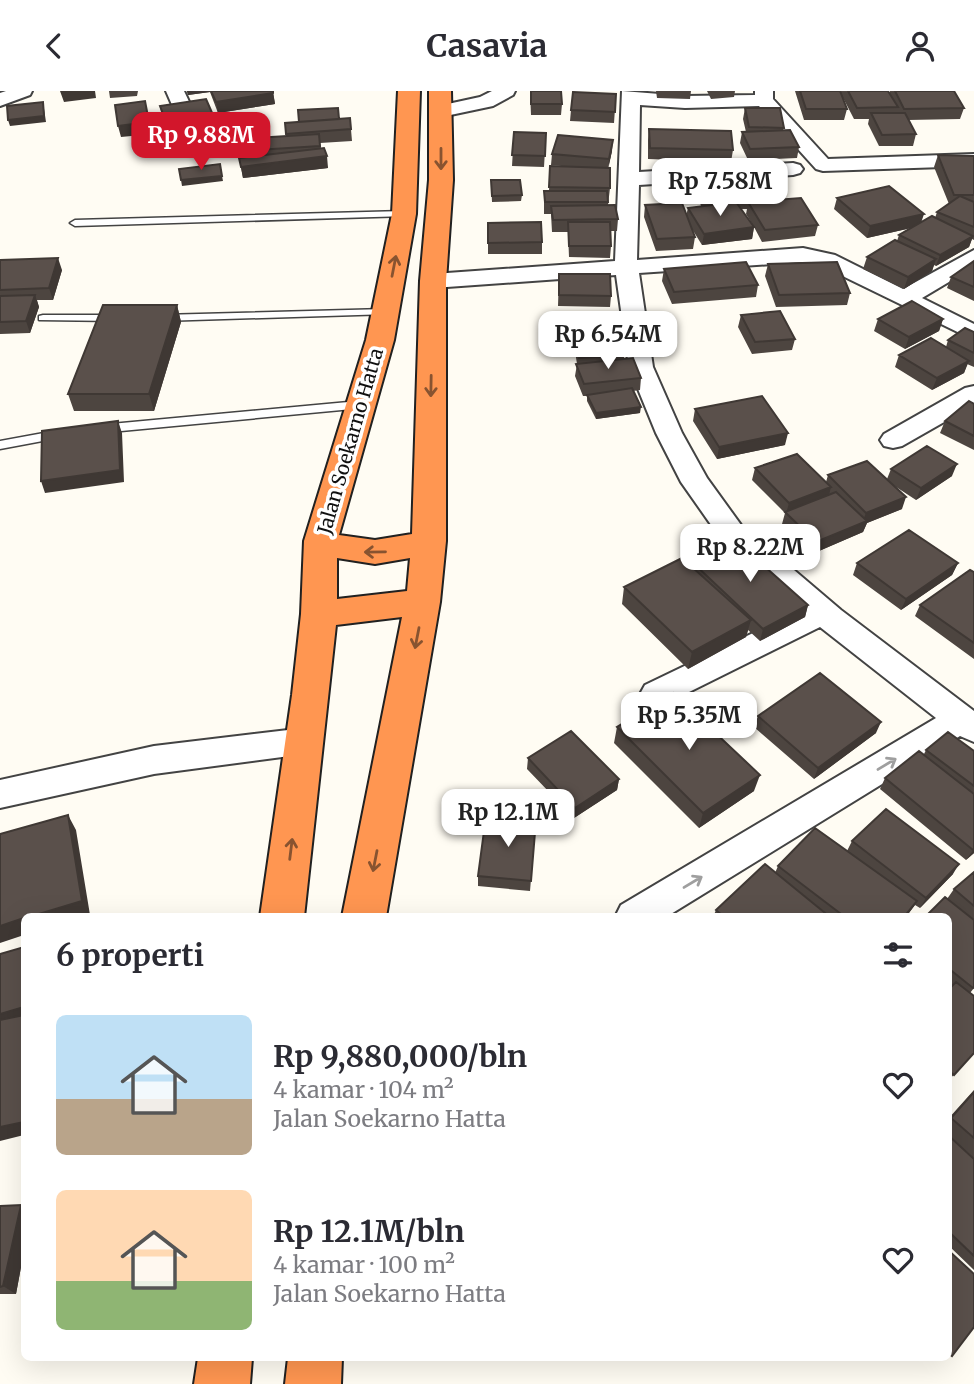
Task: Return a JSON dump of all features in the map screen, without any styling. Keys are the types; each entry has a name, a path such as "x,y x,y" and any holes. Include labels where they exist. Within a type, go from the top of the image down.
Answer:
{"highway":[{"name":"Jalan Soekarno Hatta","path":"282,913 319,614 321,541 386,312 404,214 409,91"},
{"path":"365,913 423,602 429,541 433,281 441,180 441,101"},
{"path":"321,541 354,552 393,552 429,541"},
{"path":"319,614 423,602"},
{"path":"222,1384 225,1361"},
{"path":"313,1384 315,1361"}],"street":[{"path":"0,100 23,91"},
{"path":"175,91 183,110"},
{"path":"441,101 486,102 506,91"},
{"path":"641,913 970,720 823,612 731,532 695,482 669,433 641,366 626,266 631,95 685,102 764,95 823,165 974,160"},
{"path":"629,179 793,169"},
{"path":"433,281 803,255 827,260 974,333"},
{"path":"903,299 974,257"},
{"path":"893,440 974,394"},
{"path":"656,694 823,612"},
{"path":"0,794 154,760 304,741"}],"lane":[{"path":"75,223 404,214"},
{"path":"152,318 386,312"},
{"path":"43,318 126,318"},
{"path":"0,445 80,432 359,405"}],"building":[{"path":"211,91 273,91 273,93 216,102"},
{"path":"531,91 561,91 562,104 531,104"},
{"path":"800,91 840,91 847,109 806,109"},
{"path":"848,91 888,91 898,107 857,108"},
{"path":"895,91 954,91 964,108 904,109"},
{"path":"573,92 616,94 615,112 571,110"},
{"path":"206,99 213,115 166,122 160,106"},
{"path":"145,101 149,122 118,126 115,105"},
{"path":"43,102 44,116 8,120 7,106"},
{"path":"338,108 339,119 299,122 298,110"},
{"path":"745,108 780,108 784,128 749,127"},
{"path":"871,113 905,113 916,134 882,135"},
{"path":"350,118 351,129 286,134 285,123"},
{"path":"649,129 731,131 733,150 650,148"},
{"path":"790,130 799,147 750,149 742,132"},
{"path":"514,132 546,133 545,156 512,155"},
{"path":"319,134 320,146 257,150 256,138"},
{"path":"558,135 613,140 609,159 552,154"},
{"path":"324,148 327,156 241,167 239,158"},
{"path":"938,155 974,156 974,195 954,195"},
{"path":"220,164 222,176 181,180 179,169"},
{"path":"550,166 610,168 610,188 549,187"},
{"path":"741,174 750,197 704,199 696,176"},
{"path":"491,180 520,180 522,195 492,196"},
{"path":"889,186 924,214 870,226 837,198"},
{"path":"544,191 607,191 608,202 545,202"},
{"path":"960,196 974,202 974,227 937,212"},
{"path":"801,198 818,225 765,230 748,202"},
{"path":"736,202 754,227 704,234 688,208"},
{"path":"682,203 695,237 657,239 645,205"},
{"path":"615,205 618,219 553,220 551,206"},
{"path":"932,216 973,236 940,255 899,235"},
{"path":"541,222 542,242 488,243 488,223"},
{"path":"568,222 610,222 611,246 569,246"},
{"path":"895,240 936,259 908,277 867,257"},
{"path":"58,258 49,288 0,290 0,260"},
{"path":"974,261 974,287 951,277"},
{"path":"746,262 758,285 674,292 664,269"},
{"path":"837,262 850,293 779,295 768,264"},
{"path":"559,274 610,274 611,296 559,295"},
{"path":"35,295 26,321 0,322 0,296"},
{"path":"912,301 943,319 909,337 878,319"},
{"path":"103,305 177,305 149,394 68,394"},
{"path":"780,311 795,339 755,342 741,315"},
{"path":"616,313 624,356 579,358 572,314"},
{"path":"965,328 974,332 974,353 948,340"},
{"path":"931,338 969,361 937,378 899,355"},
{"path":"633,358 641,378 584,384 576,364"},
{"path":"632,388 641,407 596,413 587,395"},
{"path":"762,396 788,433 719,447 695,409"},
{"path":"969,401 974,404 974,436 945,421"},
{"path":"118,421 120,470 41,481 42,431"},
{"path":"927,446 957,464 921,488 891,469"},
{"path":"797,454 831,487 789,503 755,468"},
{"path":"867,461 906,497 866,513 828,475"},
{"path":"836,492 867,521 816,542 785,512"},
{"path":"909,530 958,563 906,599 857,563"},
{"path":"735,540 808,605 763,629 691,561"},
{"path":"682,558 751,620 692,652 624,587"},
{"path":"970,570 974,572 974,643 920,605"},
{"path":"820,673 881,722 818,768 758,716"},
{"path":"673,693 760,775 703,813 617,727"},
{"path":"571,731 619,779 575,808 528,758"},
{"path":"948,732 974,751 974,786 926,750"},
{"path":"919,751 974,794 973,850 885,778"},
{"path":"886,809 959,864 926,898 852,841"},
{"path":"68,815 82,901 42,913 21,913 21,919 0,926 0,834"},
{"path":"486,816 536,820 531,881 478,876"},
{"path":"815,828 917,901 907,913 840,913 778,866"},
{"path":"765,864 825,913 719,913 716,910"},
{"path":"974,872 974,906 954,889"},
{"path":"945,897 974,920 973,988 952,971 952,913 929,913"},
{"path":"21,948 21,1008 0,1014 0,954"},
{"path":"956,982 974,996 974,1053 954,1075 952,1073 952,986"},
{"path":"21,1016 21,1123 0,1127 0,1020"},
{"path":"974,1092 974,1138 952,1117"},
{"path":"952,1139 974,1159 974,1256 952,1235"},
{"path":"21,1205 3,1286 0,1287 0,1206"},
{"path":"952,1254 974,1274 974,1327 952,1356"}]}
